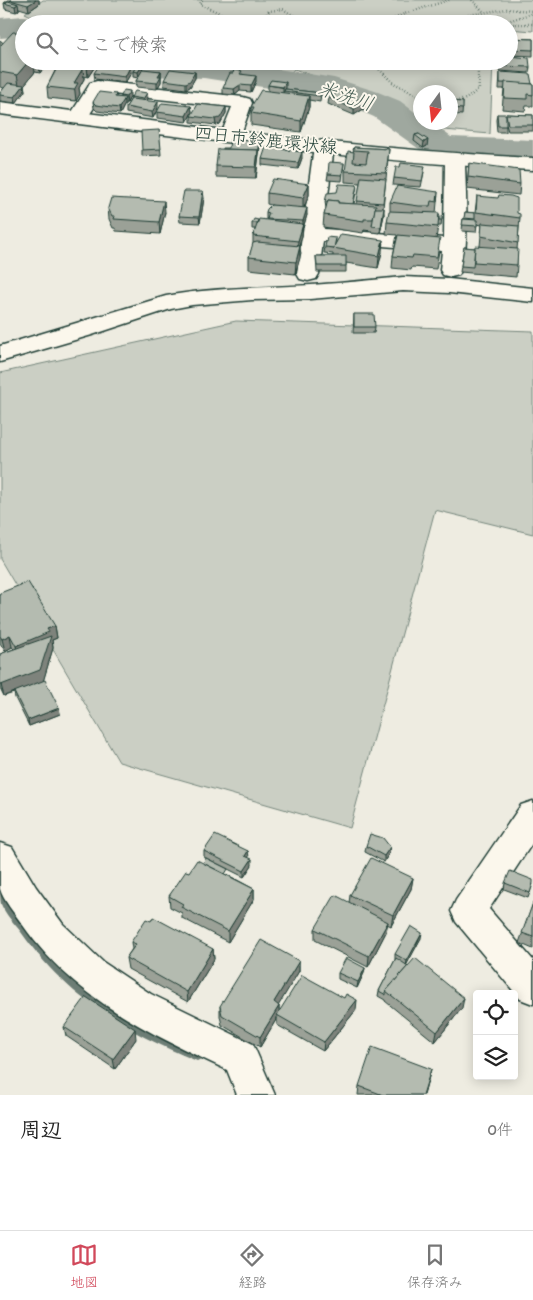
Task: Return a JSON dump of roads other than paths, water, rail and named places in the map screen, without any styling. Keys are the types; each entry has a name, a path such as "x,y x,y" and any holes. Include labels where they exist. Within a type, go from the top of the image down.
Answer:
{"street":[{"path":"78,118 97,87 243,103 230,137"},
{"name":"四日市鈴鹿環状線","path":"0,108 230,137 455,160 533,164"},
{"path":"308,274 324,146"},
{"path":"451,270 455,160"},
{"path":"312,234 453,245"},
{"path":"0,354 84,330 166,303 192,298 403,284 449,286 533,295"},
{"path":"532,818 468,911 533,987"},
{"path":"0,858 51,936 74,960 108,986 154,1015 240,1057 249,1079"}],"waterway":[{"name":"米洗川","path":"0,28 15,27"},
{"name":"米洗川","path":"217,70 334,88 366,99 387,109 442,148 533,151"},
{"path":"0,894 45,956 78,988 94,1001 126,1021 197,1055"}]}
